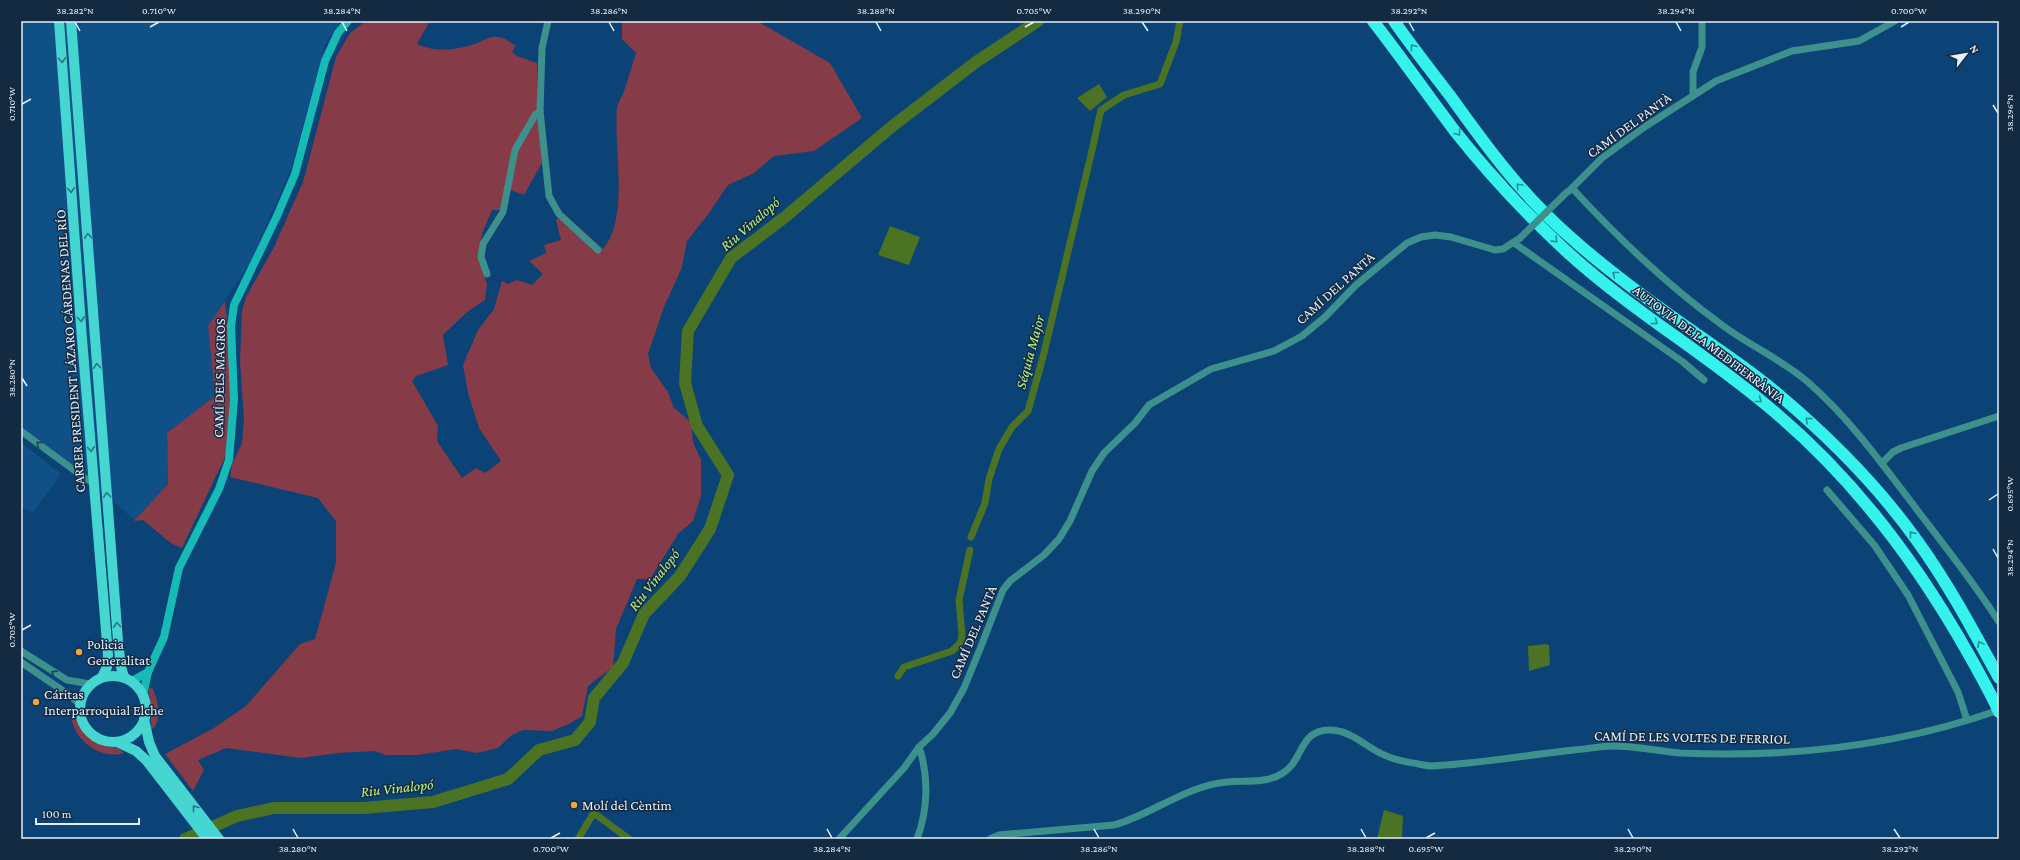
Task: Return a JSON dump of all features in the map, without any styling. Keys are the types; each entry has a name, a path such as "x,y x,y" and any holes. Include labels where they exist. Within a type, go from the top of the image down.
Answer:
{"highway":[{"name":"AUTOVIA DE LA MEDITERRÀNIA","path":"1373,21 1434,102 1492,175 1526,212 1565,250 1596,278 1763,402 1799,433 1839,473 1882,522 1927,584 1967,651 1997,708"},
{"name":"AUTOVIA DE LA MEDITERRÀNIA","path":"1394,21 1513,179 1567,234 1634,290 1736,361 1778,394 1819,431 1866,479 1895,512 1930,559 1968,621 1999,678"}],"main road":[{"name":"CARRER PRESIDENT LÁZARO CÁRDENAS DEL RÍO","path":"59,21 108,655 107,667 102,677"},
{"name":"CARRER PRESIDENT LÁZARO CÁRDENAS DEL RÍO","path":"71,21 118,641 121,668 128,679"},
{"path":"117,742 132,736 139,729 144,719 146,707 143,695 128,679 113,675 102,677 90,684 82,696 80,705 81,718 89,731 102,740 117,742 136,752 146,760 207,839"},
{"path":"144,719 149,742 155,756 219,839"}],"street":[{"name":"CAMÍ DELS MAGROS","path":"143,695 148,672 164,637 179,568 219,489 229,460 234,407 231,326 234,305 277,216 295,174 325,61 338,33 348,21"},
{"path":"548,21 542,48 540,111 549,196 559,214 598,250"},
{"path":"1693,95 1693,72 1702,47 1702,21"},
{"name":"CAMÍ DEL PANTÀ","path":"839,839 904,768 919,747 933,734 950,713 964,688 1003,590 1010,580 1044,555 1058,539 1070,521 1092,471 1104,454 1135,423 1149,405 1211,369 1274,351 1302,336 1324,317 1356,285 1407,243 1420,237 1435,235 1451,237 1495,250 1503,250 1517,241 1602,158 1693,95 1716,81 1735,72 1762,64 1792,51 1859,41 1895,21"},
{"path":"487,274 481,257 483,244 503,212 515,150 535,115 540,111"},
{"path":"1569,190 1646,264 1691,302 1723,326 1788,367 1809,383 1837,411 1882,463 1979,591 1999,622"},
{"path":"1517,241 1683,362 1704,380"},
{"path":"1882,463 1893,452 1901,448 1999,416"},
{"path":"21,431 86,479 94,483"},
{"path":"1827,490 1875,546 1908,595 1958,692 1967,720"},
{"path":"21,651 67,680 90,684"},
{"path":"21,662 72,697 80,705"},
{"path":"128,679 148,672"},
{"name":"CAMÍ DE LES VOLTES DE FERRIOL","path":"990,839 1006,835 1114,825 1131,821 1167,801 1196,789 1226,782 1268,780 1282,774 1292,767 1305,742 1314,733 1322,730 1343,731 1380,754 1403,761 1430,766 1612,746 1645,748 1679,753 1760,753 1824,749 1868,743 1930,731 1967,720 1997,708"},
{"path":"917,839 926,806 923,759 919,747"}],"shaded area":[{"path":"21,21 341,21 326,43 291,169 249,264 208,326 215,396 167,433 168,484 135,520 77,471 21,427"},
{"path":"366,21 430,21 417,44 438,50 460,48 490,38 501,38 507,40 515,46 512,52 517,56 537,63 537,108 543,161 524,195 511,190 503,195 504,199 501,210 492,210 482,234 478,256 487,284 485,300 466,313 443,335 448,365 416,376 412,381 438,426 437,441 462,478 476,468 485,473 501,461 479,428 468,393 463,365 478,330 494,309 502,281 508,284 517,280 532,285 543,274 529,261 546,253 544,245 561,240 556,220 564,214 603,249 611,236 616,219 619,181 616,124 617,108 636,53 622,39 622,21 757,21 830,63 862,118 814,151 774,156 754,173 728,185 709,213 687,241 682,267 664,307 648,354 651,368 668,392 674,408 691,422 693,442 701,460 701,496 693,521 678,534 650,579 637,579 616,629 613,667 588,686 582,716 569,724 552,731 523,730 512,735 498,748 477,753 456,749 418,755 386,755 374,751 338,753 301,758 226,748 198,760 204,770 193,791 165,754 214,728 246,706 300,644 315,639 336,563 336,521 318,498 230,477 232,464 242,443 244,420 240,361 242,311 246,297 274,247 303,182 336,57 350,33"},
{"path":"1099,84 1107,97 1090,111 1077,98"},
{"path":"890,226 920,237 909,265 878,255"},
{"path":"225,301 233,375 226,455 182,548 172,544 143,520 134,521 168,484 167,433 215,396 208,326"},
{"path":"21,443 61,474 33,513 21,506"},
{"path":"1549,645 1550,665 1529,671 1528,646"},
{"path":"148,687 153,689 158,705 157,722 151,730 151,708"},
{"path":"75,709 80,727 87,736 98,743 117,748 124,753 115,755 105,753 88,745 75,730 71,712"},
{"path":"1384,810 1403,816 1402,839 1377,839"}],"waterway":[{"name":"Riu Vinalopó","path":"185,839 237,816 274,808 364,808 433,802 508,779 539,750 575,740 590,722 594,698 623,663 644,614 680,576 710,529 728,475 697,426 685,383 688,331 731,258 785,217 890,128 976,62 1038,21"},
{"name":"Séquia Major","path":"1090,159 1101,110 1124,95 1160,84 1176,42 1180,21"},
{"name":"Séquia Major","path":"971,537 985,503 989,479 999,449 1012,427 1028,411 1043,357 1089,163"},
{"name":"Séquia Major","path":"898,676 904,667 952,651 961,642 962,634 959,600 970,550"},
{"name":"Séquia Major","path":"578,839 593,814 598,816 629,839"}],"place":[{"name":"Policia Generalitat","path":"79,652"},
{"name":"Cáritas Interparroquial Elche","path":"36,702"},
{"name":"Molí del Cèntim","path":"574,805"}]}
